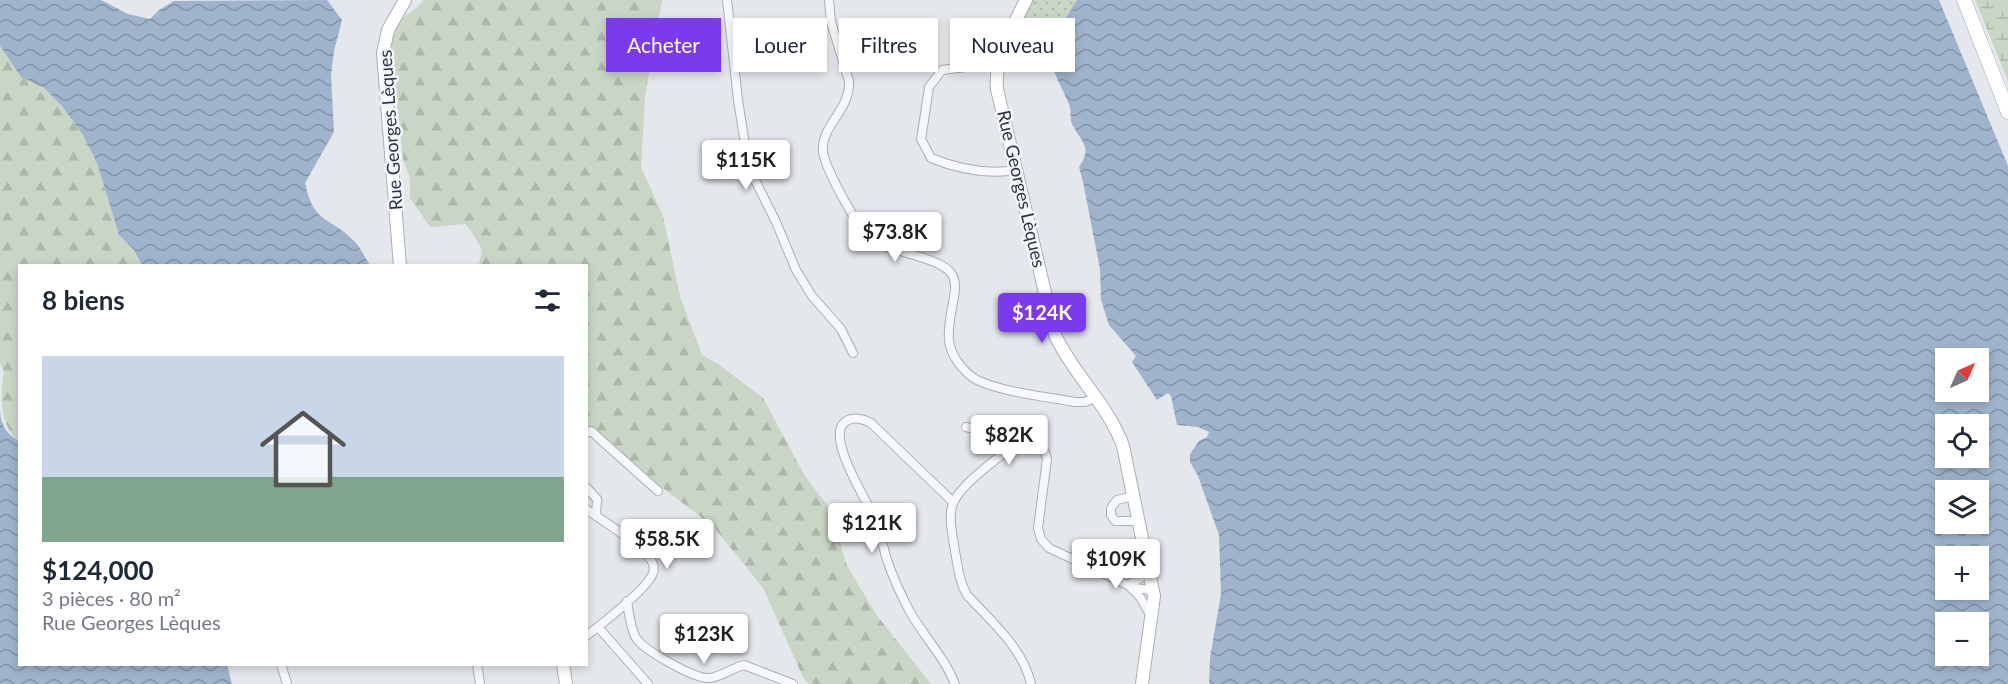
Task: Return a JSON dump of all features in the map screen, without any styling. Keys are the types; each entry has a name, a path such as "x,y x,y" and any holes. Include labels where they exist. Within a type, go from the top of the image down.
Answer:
{"main road":[{"name":"Rue Georges Lèques","path":"400,264 383,53 388,30 405,0"},
{"name":"Rue Georges Lèques","path":"1017,18 1026,0"},
{"path":"1964,0 2008,112"},
{"name":"Rue Georges Lèques","path":"998,72 997,89 1055,335 1067,359 1119,434 1124,446 1154,596 1142,684"},
{"path":"563,666 566,684"}],"street":[{"path":"727,0 738,100 747,157 754,178 796,270 812,296 841,329 853,353"},
{"path":"829,0 831,22 849,81 850,92 848,100 825,135 824,154 839,189 861,229 875,242 939,264 952,274 955,286 949,341 954,355 968,374 987,383 1075,402 1085,402 1095,398"},
{"path":"950,69 942,70 929,87 921,139 931,158 985,172 1016,170"},
{"path":"953,502 871,423 863,419 851,419 845,422 838,435 841,447 876,521 896,582 909,611 944,660 955,684"},
{"path":"966,427 1031,441 1040,445 1045,451 1047,459 1038,528 1041,538 1049,548 1128,585 1138,589 1152,590"},
{"path":"588,432 591,431 658,491"},
{"path":"1024,440 1015,444 963,490 953,502 951,526 963,588 1009,641 1029,675 1031,684"},
{"path":"588,490 597,499 596,516"},
{"path":"1134,496 1113,503 1111,515 1115,521 1138,521"},
{"path":"588,510 647,553 653,564 653,574 627,601 588,634"},
{"path":"1128,585 1141,578 1147,563"},
{"path":"1128,585 1140,597 1151,616"},
{"path":"627,601 631,626 645,648 693,675 711,678 744,665 793,684"},
{"path":"598,627 648,684"},
{"path":"282,666 287,684"},
{"path":"477,666 480,684"}],"green space":[{"path":"424,0 662,0 659,18 606,18 606,72 649,72 645,97 641,167 663,216 680,296 702,355 718,364 763,398 805,476 830,509 847,566 878,617 931,684 809,684 803,677 763,588 713,526 643,473 588,426 588,264 479,264 482,250 465,224 430,227 410,198 410,179 403,159 391,41 398,23"},
{"path":"1023,0 1077,0 1068,18 1016,18"},
{"path":"1975,0 2008,0 2008,81"},
{"path":"0,46 21,77 44,88 62,106 83,135 97,163 119,235 133,249 141,264 18,264 18,440 8,428 5,419 2,400 4,371 0,364"}],"water":[{"path":"0,0 101,0 128,14 150,19 174,1 327,0 342,20 331,75 334,132 305,183 313,207 318,214 355,242 369,264 141,264 133,249 119,235 97,163 83,135 62,106 44,88 21,77 0,46"},
{"path":"1077,0 1939,0 2008,166 2008,684 1209,684 1210,658 1221,594 1219,535 1198,476 1190,462 1190,454 1209,432 1198,427 1177,425 1171,396 1168,393 1157,400 1132,362 1136,356 1109,325 1101,300 1100,269 1079,167 1085,155 1085,146 1072,124 1070,107 1055,72 1075,72 1075,18 1066,18"},
{"path":"0,412 5,429 18,440 18,666 227,666 232,684 0,684"}]}
